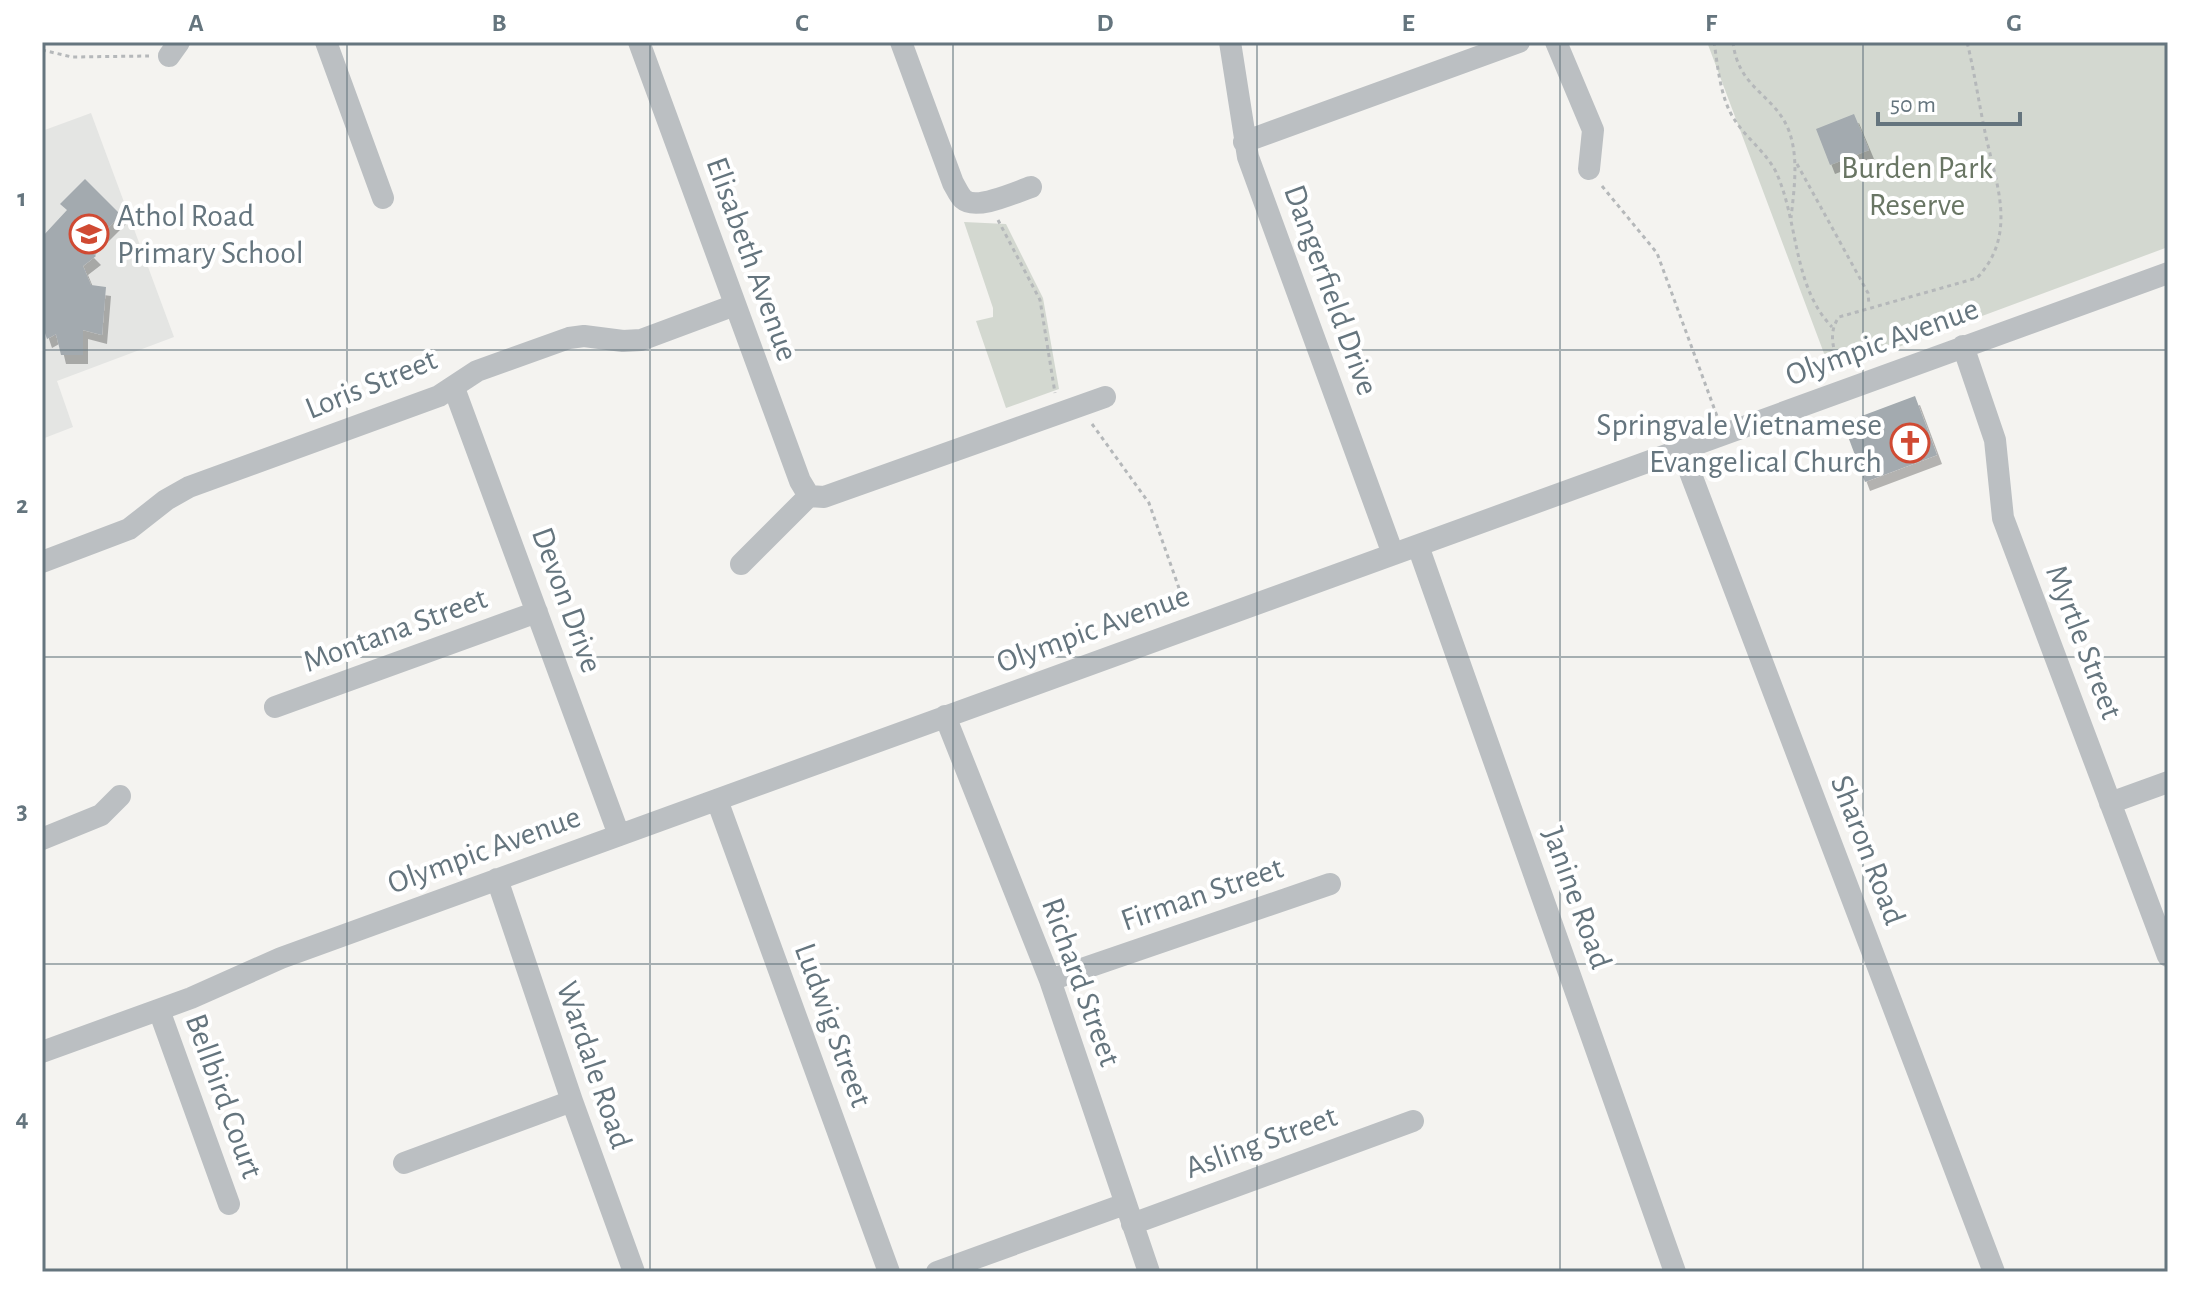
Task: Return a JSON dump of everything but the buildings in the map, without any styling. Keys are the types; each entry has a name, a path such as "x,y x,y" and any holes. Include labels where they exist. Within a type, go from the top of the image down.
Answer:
{"street":[{"path":"326,42 383,198"},
{"name":"Elisabeth Avenue","path":"639,42 800,481 809,496"},
{"path":"901,42 953,183 964,200 973,204 989,201 1031,187"},
{"name":"Dangerfield Drive","path":"1230,42 1244,142 1393,554"},
{"path":"1244,142 1519,42"},
{"path":"1556,42 1593,130 1589,169"},
{"name":"Olympic Avenue","path":"42,1052 159,1010 264,964 2168,273"},
{"name":"Loris Street","path":"42,562 129,529 166,500 189,487 439,396 477,371 569,338 584,336 641,340 735,305"},
{"name":"Myrtle Street","path":"1963,346 1995,440 2003,518 2168,956"},
{"name":"Devon Drive","path":"454,388 619,835"},
{"path":"741,564 809,496 824,497 1105,397"},
{"name":"Sharon Road","path":"1682,451 1994,1272"},
{"name":"Janine Road","path":"1418,546 1675,1272"},
{"name":"Montana Street","path":"275,707 537,612"},
{"name":"Richard Street","path":"945,716 1050,980 1149,1272"},
{"path":"2110,803 2168,782"},
{"path":"42,839 101,815 120,796"},
{"name":"Ludwig Street","path":"717,800 889,1272"},
{"name":"Wardale Road","path":"497,879 634,1272"},
{"name":"Firman Street","path":"1050,980 1330,884"},
{"name":"Bellbird Court","path":"159,1010 229,1204"},
{"path":"404,1163 572,1101"},
{"name":"Asling Street","path":"937,1272 1128,1214 1413,1121"}],"path":[{"path":"1714,42 1730,113 1776,172 1807,285 1819,311 1832,327 1834,351 1847,389"},
{"path":"1733,42 1735,59 1744,77 1778,112 1789,129 1795,160 1791,222"},
{"path":"1832,327 1839,317 1977,278 1988,266 1997,247 2002,209 1967,42"},
{"path":"42,50 72,57 174,49"},
{"path":"1795,160 1868,293 1869,307"},
{"path":"1589,169 1657,253 1724,435"},
{"path":"989,201 1040,300 1055,393 1065,389 1149,503 1193,626"}],"shaded area":[{"name":"Athol Road Primary School","path":"91,113 174,337 57,381 73,427 42,439 42,131"}],"green space":[{"name":"Burden Park Reserve","path":"1707,42 2168,42 2168,247 1831,372"},
{"path":"964,222 1006,224 1043,298 1059,389 1006,408 976,321 993,317 993,308"}],"place":[{"name":"Athol Road Primary School","path":"89,234"},
{"name":"Springvale Vietnamese Evangelical Church","path":"1910,443"}]}
